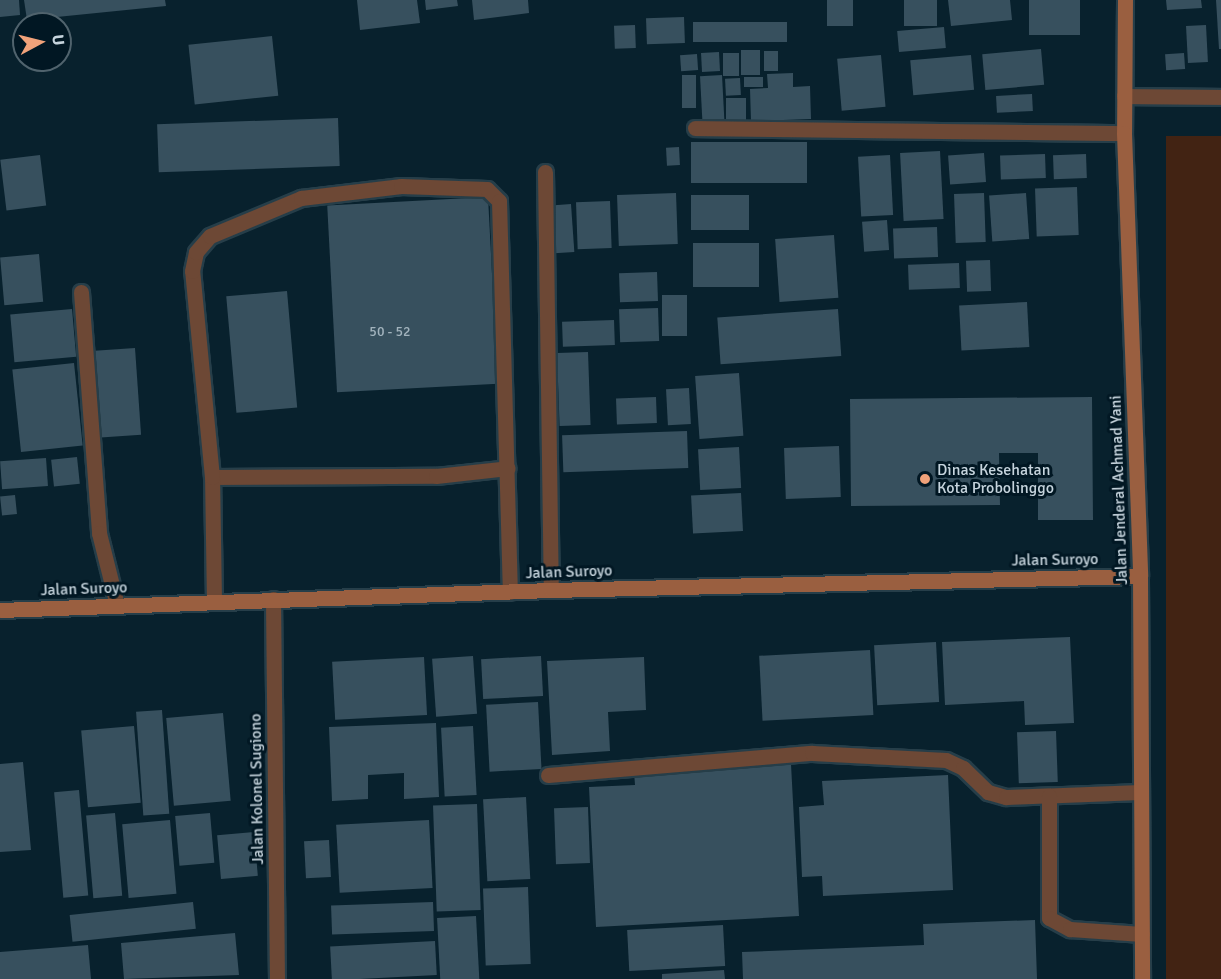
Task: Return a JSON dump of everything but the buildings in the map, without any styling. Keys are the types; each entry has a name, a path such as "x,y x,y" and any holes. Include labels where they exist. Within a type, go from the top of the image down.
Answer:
{"main road":[{"name":"Jalan Jenderal Achmad Yani","path":"1125,0 1124,133 1140,576 1142,979"},
{"name":"Jalan Suroyo","path":"0,610 273,598 1140,576"}],"street":[{"path":"1124,96 1221,97"},
{"path":"695,128 1124,133"},
{"path":"544,172 551,590"},
{"path":"214,601 212,477 192,271 196,252 210,236 301,198 401,186 488,189 499,201 510,592"},
{"path":"81,292 99,532 117,606"},
{"path":"212,477 436,476 508,468"},
{"name":"Jalan Kolonel Sugiono","path":"273,598 277,979"},
{"path":"548,775 812,753 946,760 963,768 996,796 1140,792"},
{"path":"1049,796 1049,918 1070,929 1142,934"}],"shaded area":[{"path":"1166,136 1221,136 1221,979 1166,979"}],"place":[{"name":"Dinas Kesehatan Kota Probolinggo","path":"925,479"}]}
